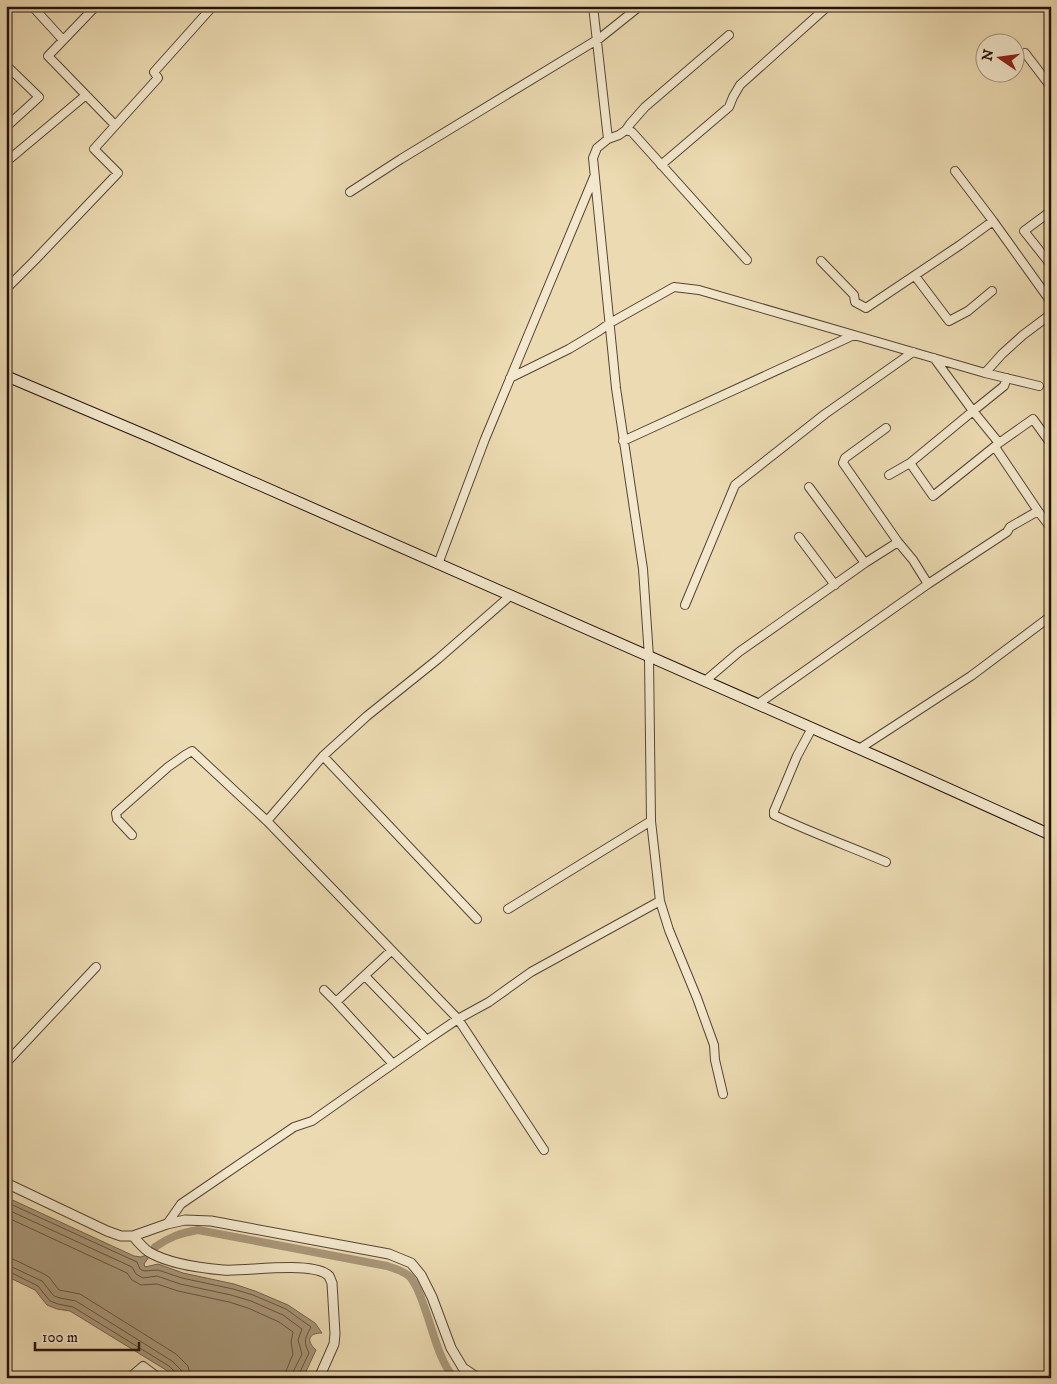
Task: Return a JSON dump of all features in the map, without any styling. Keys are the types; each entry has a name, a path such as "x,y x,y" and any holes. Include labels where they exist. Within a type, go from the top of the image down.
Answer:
{"main road":[{"path":"6,376 155,439 1051,835"}],"street":[{"path":"32,6 64,40"},
{"path":"96,6 48,56 115,125"},
{"path":"6,289 118,174 94,149 158,78 154,72 212,6"},
{"path":"593,6 608,139"},
{"path":"350,192 597,40 640,6"},
{"path":"661,165 729,107 740,85 828,6"},
{"path":"723,1094 715,1060 714,1045 669,930 660,901 651,821 649,657 643,570 616,388 593,158 598,148 608,139 626,130 645,107 729,35"},
{"path":"1025,53 1051,87"},
{"path":"6,65 39,97 6,127"},
{"path":"6,162 86,95"},
{"path":"626,130 632,132 747,260"},
{"path":"955,171 1051,302"},
{"path":"438,564 485,439 595,175"},
{"path":"1051,211 1024,231 1051,265"},
{"path":"821,261 854,295 855,302 866,308 993,221"},
{"path":"915,276 949,321 968,310 992,291"},
{"path":"510,378 568,349 674,287 699,290 984,373 1039,386"},
{"path":"984,373 1023,335 1051,314"},
{"path":"623,440 854,336"},
{"path":"685,605 735,485 825,414 913,352"},
{"path":"934,358 997,445 1038,511 1051,528"},
{"path":"889,475 910,463 1004,386 1007,378"},
{"path":"910,463 933,496 1033,419 1051,444"},
{"path":"886,428 845,458 843,463 898,542 913,560 928,584"},
{"path":"809,487 865,563"},
{"path":"758,704 928,584 1007,532 1010,527 1038,511"},
{"path":"800,537 835,585"},
{"path":"705,681 739,652 865,563 898,542"},
{"path":"267,821 323,756 510,596"},
{"path":"859,749 971,676 1051,616"},
{"path":"812,728 797,756 774,815 814,834 826,837 886,862"},
{"path":"132,835 117,818 116,813 168,767 192,751 267,821 458,1020 544,1150"},
{"path":"323,756 477,919"},
{"path":"508,909 651,821"},
{"path":"167,1224 181,1204 294,1127 312,1121 427,1040 489,1002 532,972 660,901"},
{"path":"336,1002 391,951"},
{"path":"6,1063 96,967"},
{"path":"365,976 427,1040"},
{"path":"324,990 393,1064"},
{"path":"6,1183 121,1236 133,1236 185,1220 211,1222 389,1254 411,1263 421,1276 432,1297 451,1348 463,1368 478,1378"},
{"path":"133,1236 150,1253 177,1263 224,1270 294,1267 318,1271 328,1276 332,1283 335,1334 334,1344 319,1378"},
{"path":"129,1378 143,1366 158,1378"}],"water":[{"path":"6,1197 134,1256 141,1257 146,1255 149,1257 144,1264 145,1267 158,1264 183,1273 234,1284 288,1305 315,1323 322,1333 314,1334 310,1338 311,1344 316,1350 303,1378 174,1378 166,1370 70,1311 47,1305 35,1290 6,1276"}],"waterway":[{"path":"155,1247 175,1236 198,1230 400,1270 411,1278 417,1288 444,1363 454,1378"}]}
